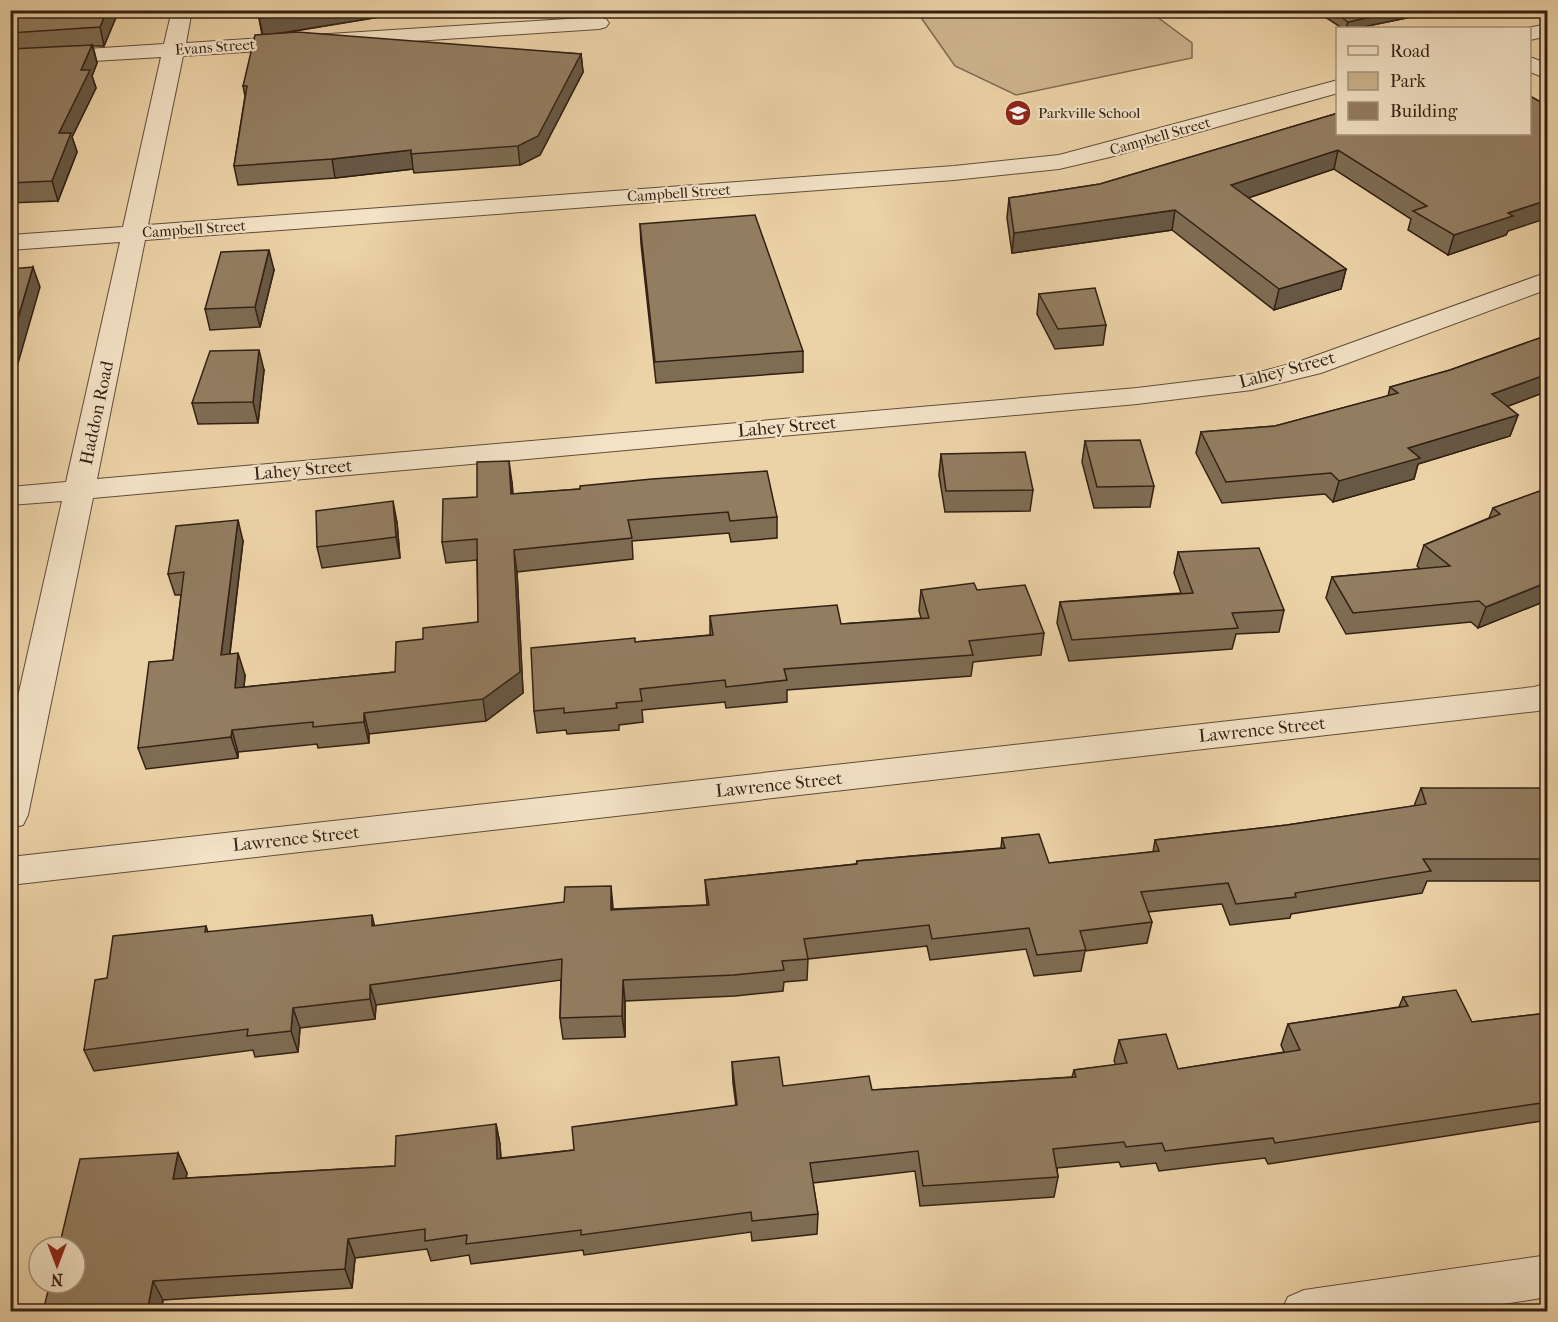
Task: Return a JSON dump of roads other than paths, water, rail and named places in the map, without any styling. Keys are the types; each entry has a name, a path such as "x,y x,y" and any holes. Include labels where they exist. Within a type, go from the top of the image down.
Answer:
{"street":[{"name":"Haddon Road","path":"10,815 182,10"},
{"name":"Evans Street","path":"10,60 599,23"},
{"path":"1531,34 1548,30"},
{"path":"1531,64 1548,74"},
{"name":"Campbell Street","path":"10,243 954,173 1059,162 1336,87"},
{"name":"Lahey Street","path":"10,496 1137,396 1252,382 1311,367 1548,280"},
{"name":"Lawrence Street","path":"10,871 1538,699 1548,695"},
{"path":"1304,1311 1548,1276"}],"place":[{"name":"Parkville School","path":"1018,113"}]}
